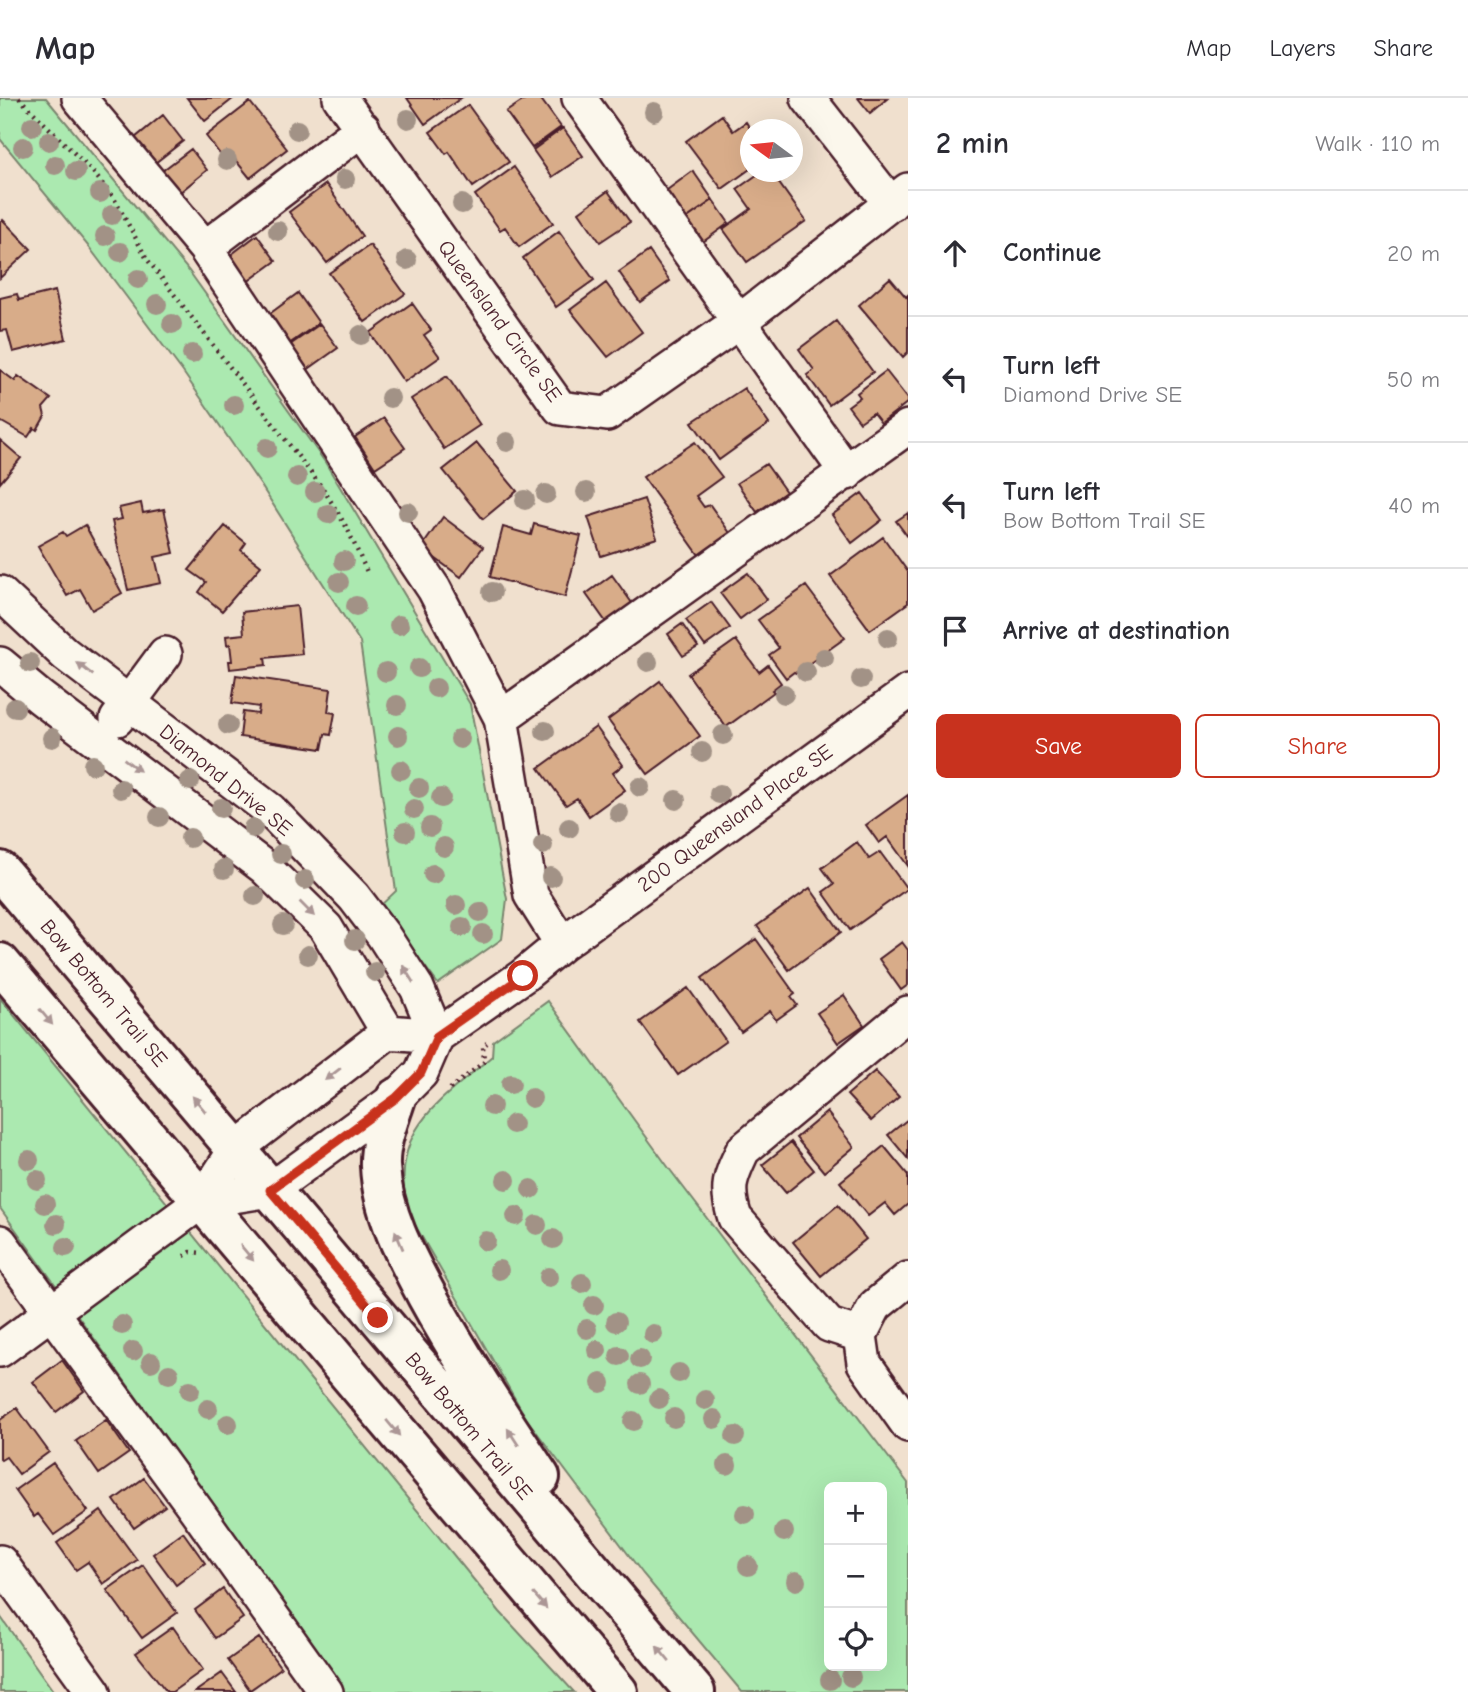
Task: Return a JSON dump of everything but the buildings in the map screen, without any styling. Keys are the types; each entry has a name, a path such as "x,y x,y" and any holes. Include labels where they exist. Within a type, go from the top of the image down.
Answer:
{"main road":[{"name":"Bow Bottom Trail SE","path":"0,870 695,1692"},
{"path":"0,963 618,1692"},
{"path":"396,1098 382,1143 380,1165 391,1221 402,1248 462,1357 631,1617"}],"street":[{"path":"79,98 205,248 434,589 501,718 531,895 562,944"},
{"name":"Queensland Circle SE","path":"340,98 560,408 607,414 740,321 899,197"},
{"path":"579,98 847,473"},
{"path":"808,98 899,197"},
{"path":"205,248 363,128"},
{"path":"501,718 908,427"},
{"name":"Diamond Drive SE","path":"0,593 65,653 270,810 354,897 383,935 417,988 437,1036"},
{"path":"102,742 128,702 165,654"},
{"name":"Diamond Drive SE","path":"0,664 264,867 292,893 326,928 387,1032"},
{"name":"200 Queensland Place SE","path":"437,1036 523,976 562,944 908,692"},
{"path":"860,1335 829,1325 735,1218 728,1198 730,1177 743,1150 908,1013"},
{"path":"0,1350 202,1201 236,1149 387,1032 437,1036 421,1073 396,1098 270,1190 202,1201"},
{"path":"0,1242 326,1692"},
{"path":"908,1279 875,1306 860,1335 864,1363 908,1425"},
{"path":"0,1562 94,1692"}],"path":[{"path":"19,98 92,171 114,198 147,259 324,490 347,528 368,572"},
{"path":"444,1094 484,1062 483,1046 494,1037"}],"green space":[{"path":"0,98 46,98 189,271 325,462 470,704 507,899 502,939 438,984 380,906 396,891 360,642 262,487 183,372 89,247 0,139"},
{"path":"0,998 500,1612 574,1692 342,1692 225,1520 0,1208"},
{"path":"548,1001 671,1171 908,1483 908,1692 742,1692 643,1574 526,1418 408,1213 404,1184 405,1160 411,1140 422,1122 436,1105 492,1056 493,1041"},
{"path":"0,1616 54,1692 0,1692"}],"route":[{"path":"378,1318 270,1190 396,1098 421,1073 437,1036 523,976"}]}
